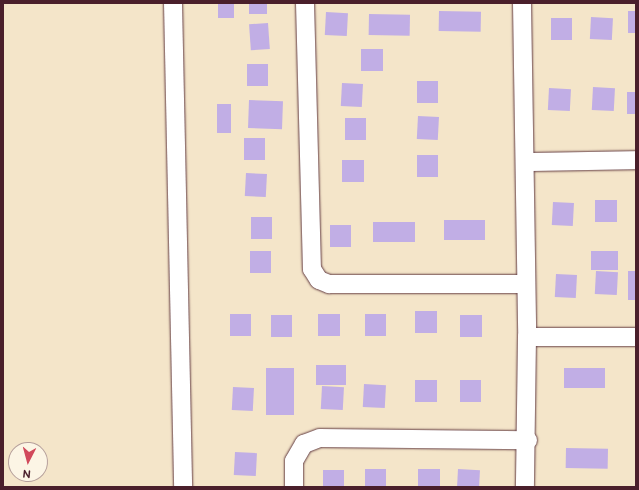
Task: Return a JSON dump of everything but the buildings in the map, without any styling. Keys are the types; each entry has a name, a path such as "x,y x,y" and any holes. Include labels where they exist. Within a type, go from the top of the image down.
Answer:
{"street":[{"path":"173,3 183,487"},
{"path":"305,3 312,269 319,280 329,284 526,284"},
{"path":"522,3 526,162 528,440 525,487"},
{"path":"526,162 636,160"},
{"path":"527,337 636,336"},
{"path":"294,487 294,461 304,444 320,438 528,440"}]}
